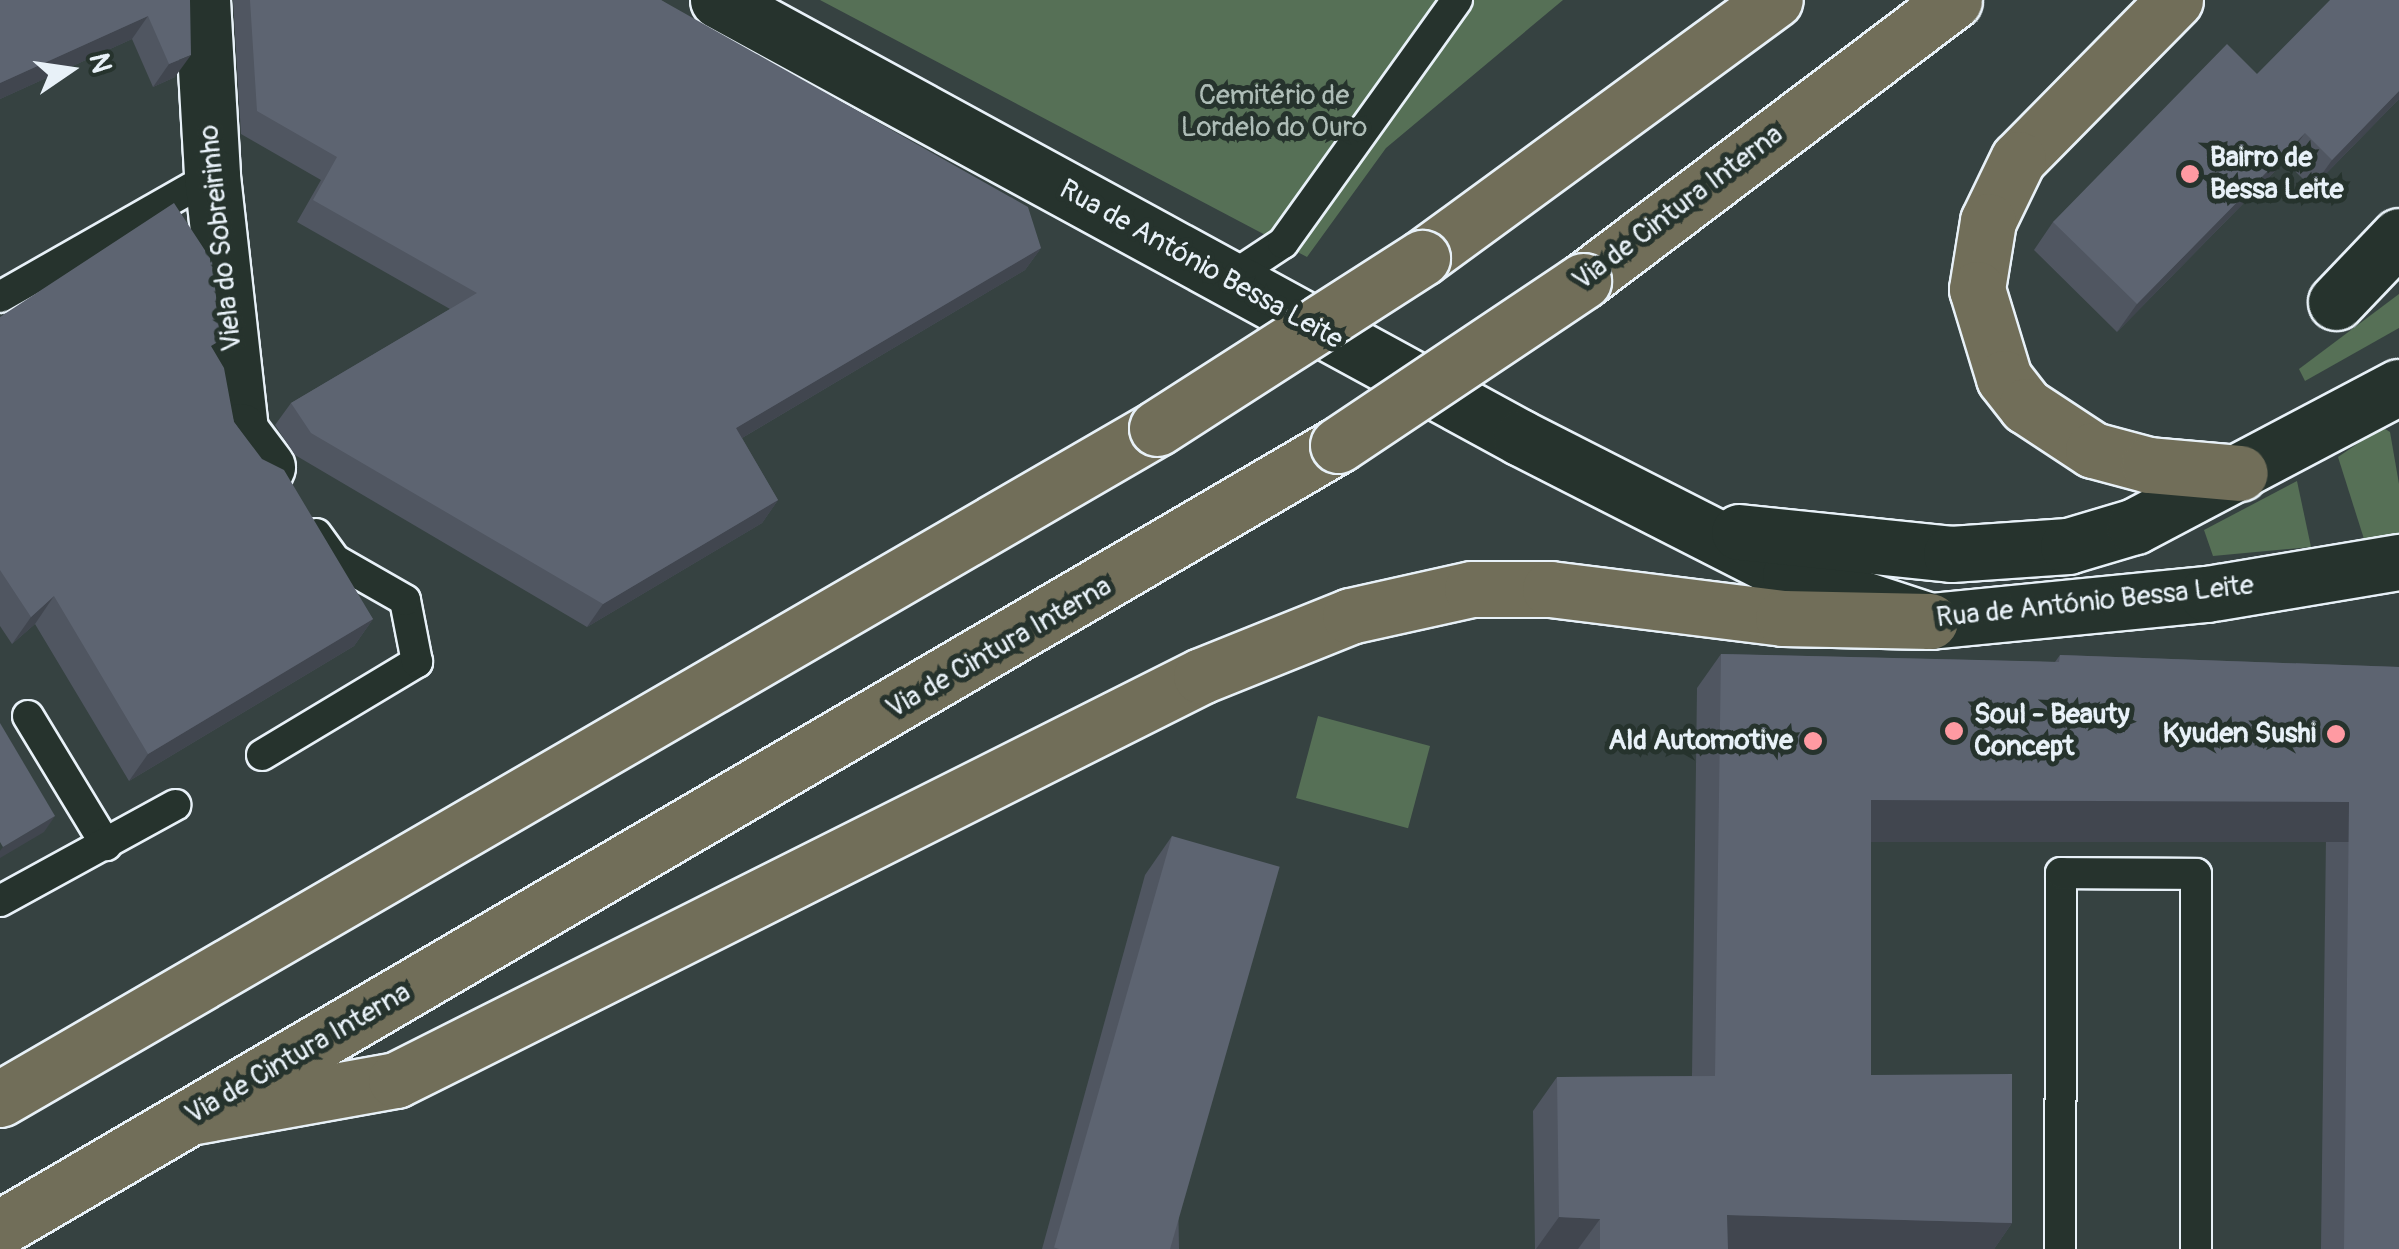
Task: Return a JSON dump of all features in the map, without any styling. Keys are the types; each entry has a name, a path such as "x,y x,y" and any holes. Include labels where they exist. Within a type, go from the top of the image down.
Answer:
{"highway":[{"path":"0,1099 1157,428 1422,258 1775,0"},
{"name":"Via de Cintura Interna","path":"0,1228 1338,446 1584,281 1954,0"},
{"path":"2175,0 2018,159 1988,221 1978,289 2004,378 2026,406 2093,450 2148,466 2240,473"},
{"path":"190,1117 396,1080 1201,676 1350,616 1472,589 1550,589 1783,618 1930,622"}],"main road":[{"name":"Viela do Sobreirinho","path":"202,0 212,176 240,431 286,493"},
{"name":"Rua de António Bessa Leite","path":"718,0 1227,280 1687,525 1790,575 1930,622 2206,594 2399,562"},
{"path":"2336,302 2399,236"},
{"name":"Rua de António Bessa Leite","path":"1687,525 1951,554 2068,546 2135,526 2399,388"}],"lane":[{"path":"1227,280 1283,243 1457,0"},
{"path":"0,297 212,176"},
{"path":"262,755 416,662 405,600 334,560 286,493"},
{"path":"28,716 106,845"},
{"path":"0,901 175,806"},
{"path":"2060,1249 2061,872 2196,874 2196,1249"}],"green space":[{"name":"Cemitério de Lordelo do Ouro","path":"820,0 1563,0 1386,148 1307,257"},
{"path":"2399,294 2399,328 2305,381 2299,369"},
{"path":"2382,427 2390,432 2399,484 2399,533 2364,539 2338,457"},
{"path":"2297,481 2311,547 2213,556 2204,530"},
{"path":"1318,716 1430,746 1408,828 1296,798"}],"building":[{"path":"0,0 190,0 191,55 169,64 148,16 0,83"},
{"path":"250,0 661,0 1028,207 1041,248 736,428 778,500 603,604 311,433 291,403 477,293 313,200 337,157 257,111"},
{"name":"Bairro de Bessa Leite","path":"2330,0 2399,0 2399,91 2332,160 2305,133 2137,304 2053,222 2227,44 2257,74"},
{"path":"174,203 212,261 221,340 211,346 224,368 234,422 262,459 284,470 373,619 148,754 54,596 31,617 0,570 0,317"},
{"path":"1721,654 2059,662 2060,655 2399,667 2399,1249 2344,1249 2349,802 1871,800 1871,1075 2012,1074 2012,1223 1727,1215 1728,1249 1600,1249 1600,1219 1559,1217 1557,1077 1715,1076"},
{"path":"0,723 55,816 3,847 0,842"},
{"path":"1172,836 1280,867 1170,1249 1054,1247"}],"place":[{"name":"Bairro de Bessa Leite","path":"2190,174"},
{"name":"Soul - Beauty Concept","path":"1954,731"},
{"name":"Kyuden Sushi","path":"2336,734"},
{"name":"Ald Automotive","path":"1813,741"}]}
